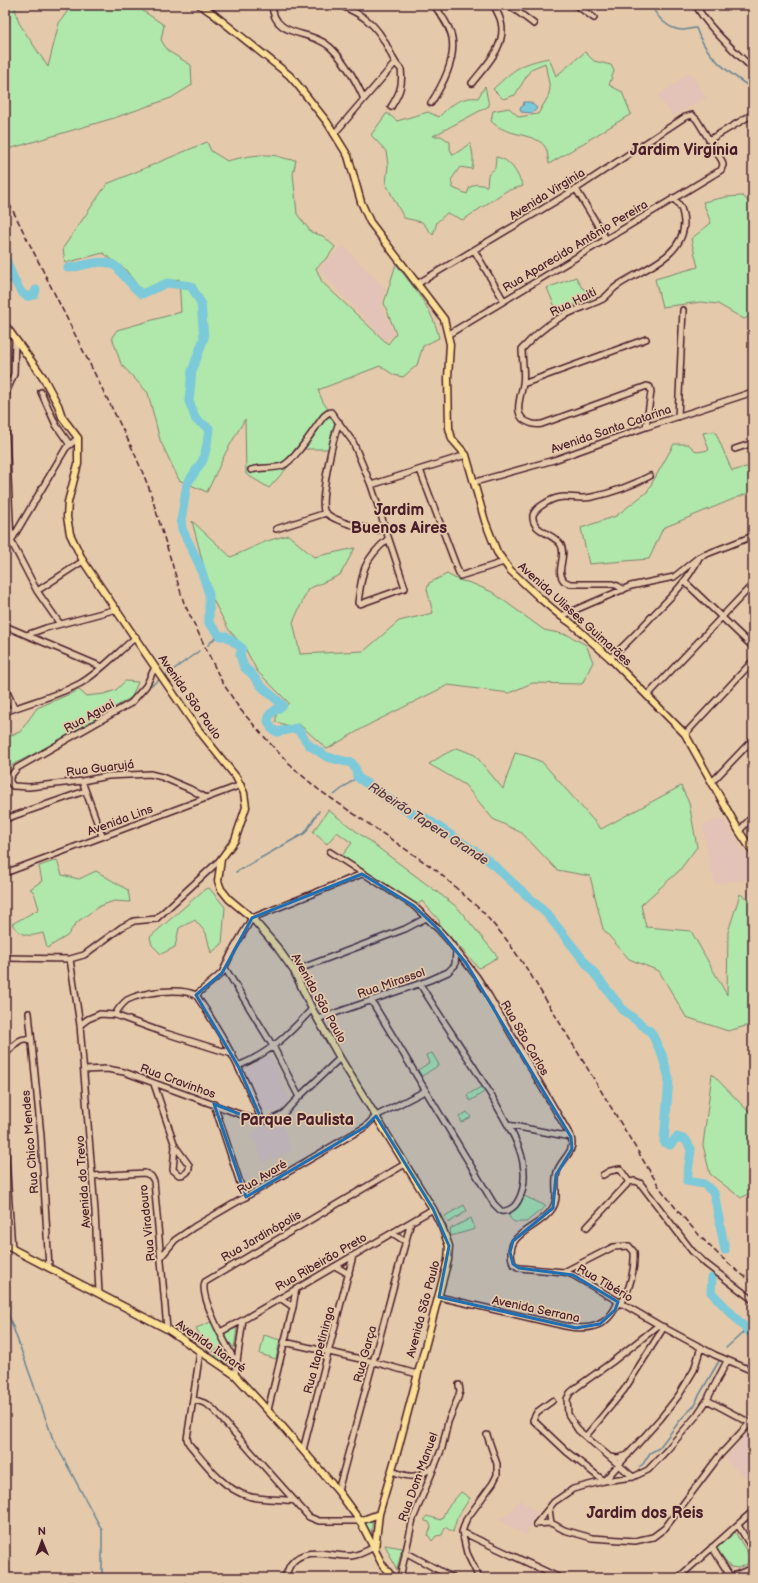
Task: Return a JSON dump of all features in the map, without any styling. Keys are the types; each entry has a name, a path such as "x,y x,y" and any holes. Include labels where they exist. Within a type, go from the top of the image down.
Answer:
{"main road":[{"name":"Avenida Ulisses Guimarães","path":"200,5 212,12 289,75 306,94 348,156 361,202 370,222 444,319 450,344 448,378 449,428 452,439 466,455 487,527 497,552 504,562 542,600 571,623 610,658 685,734 739,831 753,852"},
{"path":"5,325 43,376 58,405 62,417 78,438"},
{"name":"Avenida São Paulo","path":"78,438 78,464 68,502 67,517 70,534 84,561 155,667 197,728 241,785 246,799 246,807 235,840 221,859 218,881 221,889 229,899 252,918 278,947 294,971 312,1009 340,1058 433,1209 449,1246 446,1275 417,1374 392,1471 379,1514 375,1548"},
{"name":"Avenida Itararé","path":"5,1245 167,1329 235,1375 268,1410 338,1491 360,1522 375,1548"},
{"path":"360,1522 379,1514"},
{"path":"375,1548 382,1564 393,1578"}],"street":[{"path":"272,5 274,18 282,27 315,38 330,47 348,69 364,99"},
{"path":"339,5 359,14 372,24 389,48 395,63 401,69 402,79 399,94 391,107"},
{"path":"431,103 447,72 452,45 450,30 434,5"},
{"path":"472,83 495,53 501,39 501,22 494,5"},
{"path":"509,5 534,24"},
{"path":"576,5 594,18"},
{"path":"696,5 701,14 717,32 753,69"},
{"path":"334,134 395,63"},
{"path":"709,140 753,114"},
{"name":"Avenida Virginia","path":"417,284 576,188 685,117 690,115 695,118 709,140"},
{"name":"Rua Aparecido Antônio Pereira","path":"448,334 712,176 723,166 709,140"},
{"path":"576,188 606,239"},
{"name":"Rua Haiti","path":"646,427 651,392 649,386 645,386 536,425 526,422 520,414 518,403 523,384 522,350 535,335 564,315 601,300 616,286 669,254 680,238 683,228 682,208 673,198"},
{"path":"474,250 504,301"},
{"path":"678,417 683,310"},
{"path":"5,406 7,391 14,374 15,339"},
{"path":"523,384 646,339"},
{"path":"41,392 56,425 70,445"},
{"name":"Avenida Santa Catarina","path":"475,482 554,460 646,427 753,392"},
{"path":"251,470 278,467 285,464 324,416 328,413 332,413 353,442 371,485 405,588 360,604 358,603 362,574 366,563 374,552 388,539"},
{"path":"5,414 11,541 37,591 60,624"},
{"path":"339,422 332,445 324,494 323,505 326,513 329,516 362,528 385,530"},
{"path":"5,543 11,541 66,448 78,438"},
{"path":"735,449 753,442"},
{"path":"371,485 466,455"},
{"path":"420,470 460,576 504,562"},
{"path":"623,590 612,584 570,584 564,581 560,572 562,550 560,544 538,528 533,522 533,515 542,505 555,498 566,496 592,497 628,487 650,476"},
{"path":"276,530 326,513"},
{"path":"561,616 639,584 674,577 699,557 753,536"},
{"path":"610,658 628,642 685,582 699,557"},
{"path":"37,591 84,561"},
{"path":"685,582 753,647"},
{"path":"647,696 753,584"},
{"path":"29,634 117,609"},
{"path":"5,626 29,634 102,667"},
{"path":"5,712 50,697 86,680 136,637"},
{"path":"685,734 753,661"},
{"name":"Rua Aguai","path":"17,768 131,703 146,686 155,667"},
{"path":"5,687 14,708"},
{"path":"712,782 753,739"},
{"name":"Rua Guarujá","path":"17,768 10,777 10,782 13,786 23,787 82,781 108,776 150,774 162,776 206,798"},
{"path":"82,781 102,836"},
{"name":"Avenida Lins","path":"5,873 241,785"},
{"path":"5,819 85,791"},
{"path":"739,831 753,816"},
{"name":"Rua São Carlos","path":"330,852 353,866 362,874 414,906 438,929 477,977 571,1137"},
{"path":"5,958 70,959 84,955 122,927 134,921 156,920 221,859"},
{"path":"196,995 225,968 233,950 252,918 362,874"},
{"path":"294,971 405,929 426,918"},
{"name":"Rua Mirassol","path":"318,1019 440,976 452,969 456,961 456,951"},
{"name":"Avenida do Trevo","path":"70,959 80,1025 84,1070 99,1293"},
{"path":"225,968 274,1048 299,1097"},
{"path":"371,1000 494,1204 501,1211 509,1210 515,1206 520,1198 524,1176 520,1149 477,1071 444,1023 420,984"},
{"path":"115,1015 127,1001 144,995 176,991 188,992 196,995 232,1054 262,1121 274,1119 283,1114 340,1058"},
{"path":"238,1066 257,1058 274,1048 312,1009"},
{"name":"Rua Chico Mendes","path":"29,1014 40,1136 49,1268"},
{"path":"80,1025 88,1019 100,1014 115,1015 165,1033 232,1054"},
{"path":"5,1055 22,1039 27,1038 32,1041"},
{"name":"Rua Cravinhos","path":"84,1070 115,1070 262,1121"},
{"path":"154,1084 175,1146 189,1165 189,1170 184,1174 179,1175 173,1170 175,1146"},
{"name":"Rua Avaré","path":"160,1257 170,1244 179,1237 365,1127 376,1116 425,1091"},
{"path":"214,1104 246,1197"},
{"path":"508,1125 571,1137"},
{"name":"Rua Tibério","path":"571,1137 573,1144 572,1148 562,1162 556,1175 556,1199 553,1208 547,1215 514,1242 510,1252 513,1264 519,1268 564,1272 579,1278 662,1326 727,1361 753,1372"},
{"path":"5,1144 12,1249"},
{"name":"Rua Jardinópolis","path":"236,1363 220,1332 203,1292 203,1285 208,1279 405,1164"},
{"path":"603,1175 615,1169 620,1169 630,1182"},
{"name":"Rua Viradouro","path":"92,1176 139,1174 151,1176 156,1186 160,1257 167,1329"},
{"path":"587,1227 630,1182 640,1182 692,1251 708,1266 753,1300"},
{"name":"Rua Ribeirão Preto","path":"220,1332 244,1320 296,1288 433,1209"},
{"name":"Rua Garça","path":"338,1491 411,1222"},
{"path":"392,1233 406,1242"},
{"name":"Avenida Serrana","path":"439,1297 565,1326 581,1329 591,1327 606,1321 613,1314 628,1290 633,1268 634,1252 629,1246 612,1247 564,1272"},
{"name":"Rua Itapetininga","path":"303,1450 353,1256"},
{"path":"336,1266 349,1274"},
{"path":"268,1410 293,1307 296,1288"},
{"path":"280,1298 293,1307"},
{"path":"235,1375 244,1320"},
{"path":"633,1477 578,1430 568,1414 567,1399 570,1393 662,1326"},
{"path":"586,1436 624,1390 662,1326"},
{"path":"284,1342 329,1351 417,1374"},
{"path":"604,1481 670,1408 687,1384 694,1370 701,1347"},
{"path":"200,1352 187,1440 188,1444 234,1491 250,1497 295,1501"},
{"path":"707,1400 751,1423 720,1455 665,1528 653,1537 634,1541 592,1538 564,1530 551,1523 536,1524 554,1502 573,1489 604,1481 633,1477 648,1470 667,1450 707,1400 727,1361"},
{"name":"Rua Dom Manuel","path":"400,1578 413,1519 442,1448 448,1422 460,1391 459,1385"},
{"path":"193,1399 207,1404 214,1410 309,1517 319,1521 360,1522"},
{"path":"552,1400 537,1412 533,1420 567,1452 604,1481"},
{"path":"479,1578 467,1553 462,1532 466,1520 493,1483 497,1475 498,1464 487,1435"},
{"path":"610,1457 618,1458 628,1455"},
{"path":"392,1471 408,1477 423,1474 435,1466"},
{"path":"548,1509 551,1523"},
{"path":"678,1578 753,1511"},
{"path":"738,1525 753,1550"},
{"path":"462,1532 560,1578"},
{"path":"712,1547 729,1577 753,1568"},
{"path":"284,1578 292,1563 301,1557 320,1552 336,1556 352,1556 375,1548"},
{"path":"405,1552 453,1578"}],"highlighted area":[{"path":"362,874 414,906 438,929 466,963 571,1137 572,1149 556,1175 553,1208 513,1241 510,1252 513,1264 519,1268 573,1275 618,1302 615,1310 600,1324 576,1328 439,1297 449,1246 433,1209 376,1116 365,1127 246,1197 214,1104 263,1123 238,1066 196,995 222,973 252,918"}],"shaded area":[{"path":"690,73 706,98 674,116 658,96"},
{"path":"343,246 385,289 381,306 394,334 385,340 319,269"},
{"path":"723,818 741,849 753,861 753,878 715,884 702,825"},
{"path":"268,1056 272,1059 289,1097 284,1109 263,1114 244,1070"},
{"path":"281,1120 292,1151 263,1162 251,1132 258,1130 259,1126 271,1125"},
{"path":"748,1432 753,1432 753,1480 743,1476 725,1459"},
{"path":"520,1500 537,1512 526,1535 497,1519 505,1517"}],"green space":[{"path":"5,5 14,5 19,23 48,67 59,23 72,5 134,5 164,25 161,40 168,51 191,65 192,85 171,98 114,118 5,150"},
{"path":"585,52 594,61 611,65 614,71 609,85 622,92 631,114 549,164 547,151 544,145 531,138 505,130 491,121 493,111 509,108 519,117 538,114 548,97 550,89 545,63 531,69 515,95 503,99 493,89 518,68 549,58 556,76"},
{"path":"485,86 489,106 433,136 441,136 450,142 450,149 453,155 470,143 473,156 472,169 460,167 451,180 453,188 467,194 470,187 476,184 487,186 488,175 495,168 496,157 501,158 513,167 523,186 506,191 463,220 447,213 437,222 433,235 422,222 404,218 386,184 388,165 386,151 371,135 387,113 397,121 428,112 439,117 457,102 467,98 478,98"},
{"path":"207,142 211,151 227,161 258,155 277,156 296,160 293,174 297,214 311,232 323,236 335,247 328,257 316,268 322,282 388,344 396,334 384,303 396,264 427,308 436,327 439,338 423,346 417,365 403,377 394,375 380,366 318,390 323,402 338,424 330,449 304,449 269,488 246,474 245,419 226,452 207,492 179,480 160,440 148,393 121,364 112,337 117,330 181,312 179,279 141,290 125,269 103,253 65,263 63,248 107,184"},
{"path":"743,196 753,207 753,315 744,319 718,304 701,302 662,307 655,279 698,267 691,239 711,223 703,202 726,197"},
{"path":"576,277 582,288 593,293 591,299 574,305 558,314 547,288"},
{"path":"715,431 732,471 753,465 753,491 663,528 649,559 589,564 581,528 616,516 647,492 674,444 688,444 697,452 709,450 703,433"},
{"path":"192,521 231,557 267,541 288,535 314,557 355,548 340,575 308,589 293,622 300,654 364,651 399,621 433,613 427,589 429,583 447,574 458,580 471,583 492,592 544,630 568,635 586,645 593,662 582,684 532,683 509,693 448,685 370,724 327,749 299,724 290,726 276,722 276,714 289,703 257,671 245,648 229,630 212,598"},
{"path":"125,681 138,682 132,697 46,748 14,764 5,772 5,737 20,732 37,708 79,690 86,696 104,694 116,690"},
{"path":"457,748 475,755 503,789 515,753 542,762 601,829 681,786 689,803 697,847 679,871 641,905 646,927 691,931 727,995 728,932 740,894 753,902 753,1024 728,1031 686,1017 659,971 629,959 603,929 590,876 557,870 522,833 493,819 465,785 429,764"},
{"path":"328,810 457,907 498,957 479,968 440,926 439,920 422,901 417,905 342,856 352,843 337,832 327,844 313,832"},
{"path":"57,860 62,875 79,879 96,871 128,890 130,902 114,901 100,906 77,922 67,936 47,948 43,933 33,935 22,934 12,924 39,909 34,892 30,889 42,881 39,866"},
{"path":"209,888 225,907 222,944 211,953 206,933 195,920 179,928 175,947 161,954 152,945 150,937 205,889"},
{"path":"432,1053 439,1065 422,1076 418,1070 429,1063 426,1055"},
{"path":"712,1074 747,1110 753,1112 753,1191 741,1198 710,1174 703,1145"},
{"path":"481,1087 484,1092 470,1101 467,1095"},
{"path":"467,1112 471,1117 461,1123 459,1117"},
{"path":"524,1196 546,1206 526,1222 514,1222 509,1217 510,1212"},
{"path":"464,1205 467,1211 448,1223 445,1216"},
{"path":"471,1218 475,1229 451,1236 450,1229"},
{"path":"211,1322 224,1346 212,1352 211,1350 208,1351 196,1328"},
{"path":"237,1328 234,1348 223,1334"},
{"path":"264,1335 280,1340 276,1359 260,1354"},
{"path":"226,1350 230,1361 228,1363 224,1363 215,1356"},
{"path":"461,1492 470,1498 457,1518 453,1532 445,1527 442,1535 436,1536 432,1541 428,1535 431,1527 429,1522 425,1521 425,1518 427,1516 441,1520 447,1508"},
{"path":"373,1518 371,1535 363,1524"},
{"path":"735,1532 752,1560 752,1562 738,1568 731,1567 718,1551 717,1546 725,1538"},
{"path":"385,1545 402,1548 397,1570"}],"water":[{"path":"524,102 530,102 537,108 533,113 521,112 520,108 523,106"}],"waterway":[{"path":"651,5 656,14 673,28 683,30 696,28 705,47 712,56 727,70 753,89"},
{"name":"Ribeirão Tapera Grande","path":"5,257 14,279 21,291 28,296 34,295 36,290"},
{"name":"Ribeirão Tapera Grande","path":"68,268 99,262 110,263 118,268 134,288 142,294 167,283 191,286 201,303 204,338 192,371 189,401 196,420 209,428 203,460 187,484 181,521 182,529 200,566 209,594 209,623 220,636 226,636 242,648 240,655 244,667 262,687 283,705 270,714 268,721 272,729 277,732 297,728 309,745 327,757 352,763 356,770 357,777 408,812 424,817 488,860 547,914 624,1011 651,1032 662,1055 669,1078 664,1142 670,1145 677,1137 686,1140 691,1149 687,1181 704,1184 714,1193 725,1250"},
{"path":"5,284 15,279"},
{"path":"208,645 219,634"},
{"path":"166,675 199,651"},
{"path":"150,686 159,680"},
{"path":"334,795 357,777"},
{"path":"236,872 305,833 319,811"},
{"path":"6,1275 9,1316 53,1439 102,1530 102,1578"},
{"name":"Ribeirão Tapera Grande","path":"712,1278 711,1292 753,1336"},
{"path":"726,1348 746,1330"},
{"path":"639,1467 643,1464 650,1453 659,1448 682,1418 696,1404 697,1399 719,1361"}],"railway":[{"path":"5,195 134,452 149,488 184,603 221,680 239,708 276,750 319,790 436,870 482,911 506,939 529,972 660,1188 681,1215 703,1239 727,1262 753,1283"}],"district":[{"name":"Jardim Virgínia","path":"684,149"},
{"name":"Jardim Buenos Aires","path":"399,518"},
{"name":"Parque Paulista","path":"297,1119"},
{"name":"Jardim dos Reis","path":"645,1512"}]}
